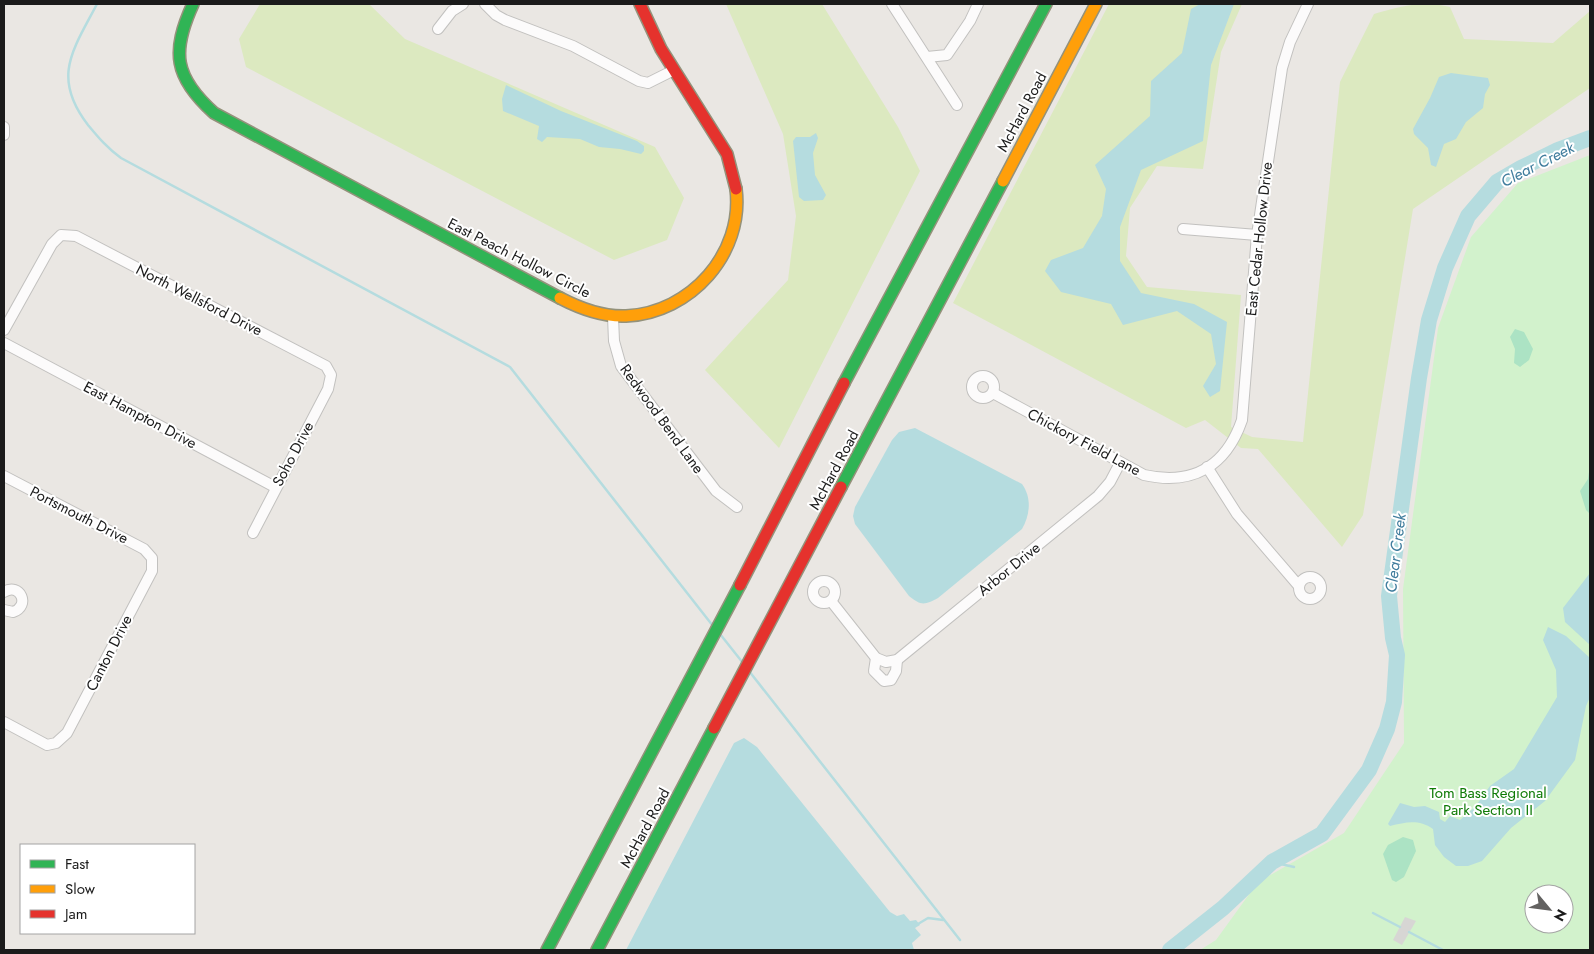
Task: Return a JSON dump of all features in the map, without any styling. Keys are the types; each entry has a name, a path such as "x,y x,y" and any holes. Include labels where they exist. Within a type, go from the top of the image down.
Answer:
{"main road":[{"name":"East Peach Hollow Circle","path":"193,4 181,30 178,45 181,75 197,100 214,114 568,302 613,317 653,312 688,296 713,272 728,246 733,230 737,202 729,160 650,29 640,4"},
{"name":"McHard Road","path":"548,950 700,664 830,409 1046,4"},
{"name":"McHard Road","path":"597,950 1096,4"}],"street":[{"path":"438,29 452,11 463,4"},
{"path":"485,4 496,15 505,20 573,46 639,81 648,83 674,70"},
{"path":"892,4 928,57 957,105"},
{"path":"928,57 947,55 970,21 978,4"},
{"name":"East Cedar Hollow Drive","path":"1207,467 1216,464 1235,440 1242,420 1257,235 1282,68 1290,42 1308,4"},
{"path":"4,127 4,135"},
{"path":"1183,229 1257,235"},
{"name":"North Wellsford Drive","path":"4,330 52,244 61,235 76,236 326,366 332,376"},
{"name":"Redwood Bend Lane","path":"613,317 614,341 621,366 716,492 737,507"},
{"name":"East Hampton Drive","path":"4,343 275,486"},
{"name":"Soho Drive","path":"253,533 275,486 328,389 332,376"},
{"name":"Chickory Field Lane","path":"993,392 1144,475 1158,478 1182,476 1207,467"},
{"name":"Arbor Drive","path":"881,660 897,660 1098,496 1110,482 1120,463"},
{"path":"1207,467 1237,514 1298,585"},
{"name":"Portsmouth Drive","path":"4,476 144,549 152,558"},
{"name":"Canton Drive","path":"4,722 47,745 56,742 68,734 152,571 152,558"},
{"path":"4,592 12,589 16,590 21,593 23,603 17,611 8,612 4,610"},
{"path":"830,601 881,660 874,671 884,681 892,680 896,671 897,660"}],"green space":[{"path":"260,4 369,4 405,39 655,147 684,198 667,240 614,260 246,67 239,39"},
{"path":"726,4 822,4 898,127 920,171 779,448 705,370 788,280 796,216 783,134"},
{"path":"1109,4 1242,4 1221,52 1203,169 1157,166 1130,208 1126,256 1147,287 1241,295 1231,427 1252,437 1303,442 1340,82 1374,14 1412,5 1440,5 1450,7 1464,39 1553,43 1590,11 1590,88 1413,209 1363,515 1342,547 1258,449 1241,448 1205,420 1186,428 953,303"},
{"name":"Tom Bass Regional Park Section II","path":"1590,155 1590,950 1200,950 1216,940 1258,882 1344,833 1404,743 1403,589 1438,328 1471,237 1518,183"},
{"path":"1515,329 1524,332 1533,349 1529,360 1520,367 1514,363 1515,349 1510,337"},
{"path":"1590,465 1590,514 1586,510 1580,491 1588,479"},
{"path":"1403,837 1413,840 1416,851 1404,877 1396,882 1392,880 1383,854 1388,845"}],"water":[{"path":"1200,4 1234,4 1211,65 1203,141 1141,170 1120,227 1120,261 1141,293 1194,304 1227,322 1220,391 1210,397 1203,386 1216,364 1211,334 1177,311 1123,325 1111,304 1061,292 1045,271 1051,260 1083,248 1102,216 1106,189 1095,165 1150,116 1151,81 1182,53 1191,9"},
{"path":"1451,73 1488,78 1490,85 1485,94 1483,108 1466,122 1456,139 1444,144 1436,167 1431,165 1428,148 1414,134 1413,129 1439,77"},
{"path":"506,85 561,111 637,141 644,146 644,151 641,154 599,147 580,139 547,137 542,142 537,139 539,126 503,111 502,99"},
{"path":"816,133 818,138 813,153 815,175 826,195 823,200 804,201 799,197 793,141 796,137 810,137"},
{"path":"915,428 1022,484 1029,501 1027,518 1022,529 938,598 923,603 917,602 909,596 855,524 853,516 855,507 892,440 899,432"},
{"path":"1590,573 1590,645 1565,622 1563,608"},
{"path":"1548,627 1566,636 1590,658 1590,697 1586,706 1575,760 1545,801 1511,828 1482,861 1468,866 1456,866 1444,857 1435,845 1433,829 1417,823 1390,826 1388,824 1400,803 1414,807 1425,806 1439,812 1440,819 1445,822 1450,816 1460,820 1475,807 1490,786 1514,769 1557,697 1556,670 1543,640"},
{"path":"744,738 757,747 890,912 897,916 904,914 910,921 916,920 920,925 915,928 921,935 912,943 914,950 626,950 734,743"}],"pier":[{"path":"1405,917 1416,921 1402,945 1393,940"}],"waterway":[{"path":"97,4 74,50 68,78 70,92 77,108 88,125 103,142 121,158 510,367 713,626"},
{"name":"Clear Creek","path":"1170,950 1223,908 1272,862 1322,834 1369,770 1387,729 1394,702 1397,655 1393,638 1389,596 1419,378 1429,320 1445,268 1468,216 1497,182 1558,150 1590,138"},
{"path":"720,634 743,663"},
{"path":"749,671 960,940"},
{"path":"1272,862 1294,867"},
{"path":"1373,913 1400,927"},
{"path":"918,924 928,918 943,920"},
{"path":"1409,932 1443,950"}],"traffic: fast":[{"path":"193,4 181,36 180,63 191,88 214,113 560,298"},
{"path":"844,383 1046,4"},
{"path":"841,487 1003,181"},
{"path":"547,950 740,585"},
{"path":"597,950 714,728"}],"traffic: slow":[{"path":"1003,181 1096,4"},
{"path":"560,298 576,306 617,316 650,312 672,304 691,291 708,275 722,257 731,235 736,213 736,189"}],"traffic: jam":[{"path":"640,4 661,49 727,154 736,189"},
{"path":"740,585 844,383"},
{"path":"714,728 841,487"}]}
